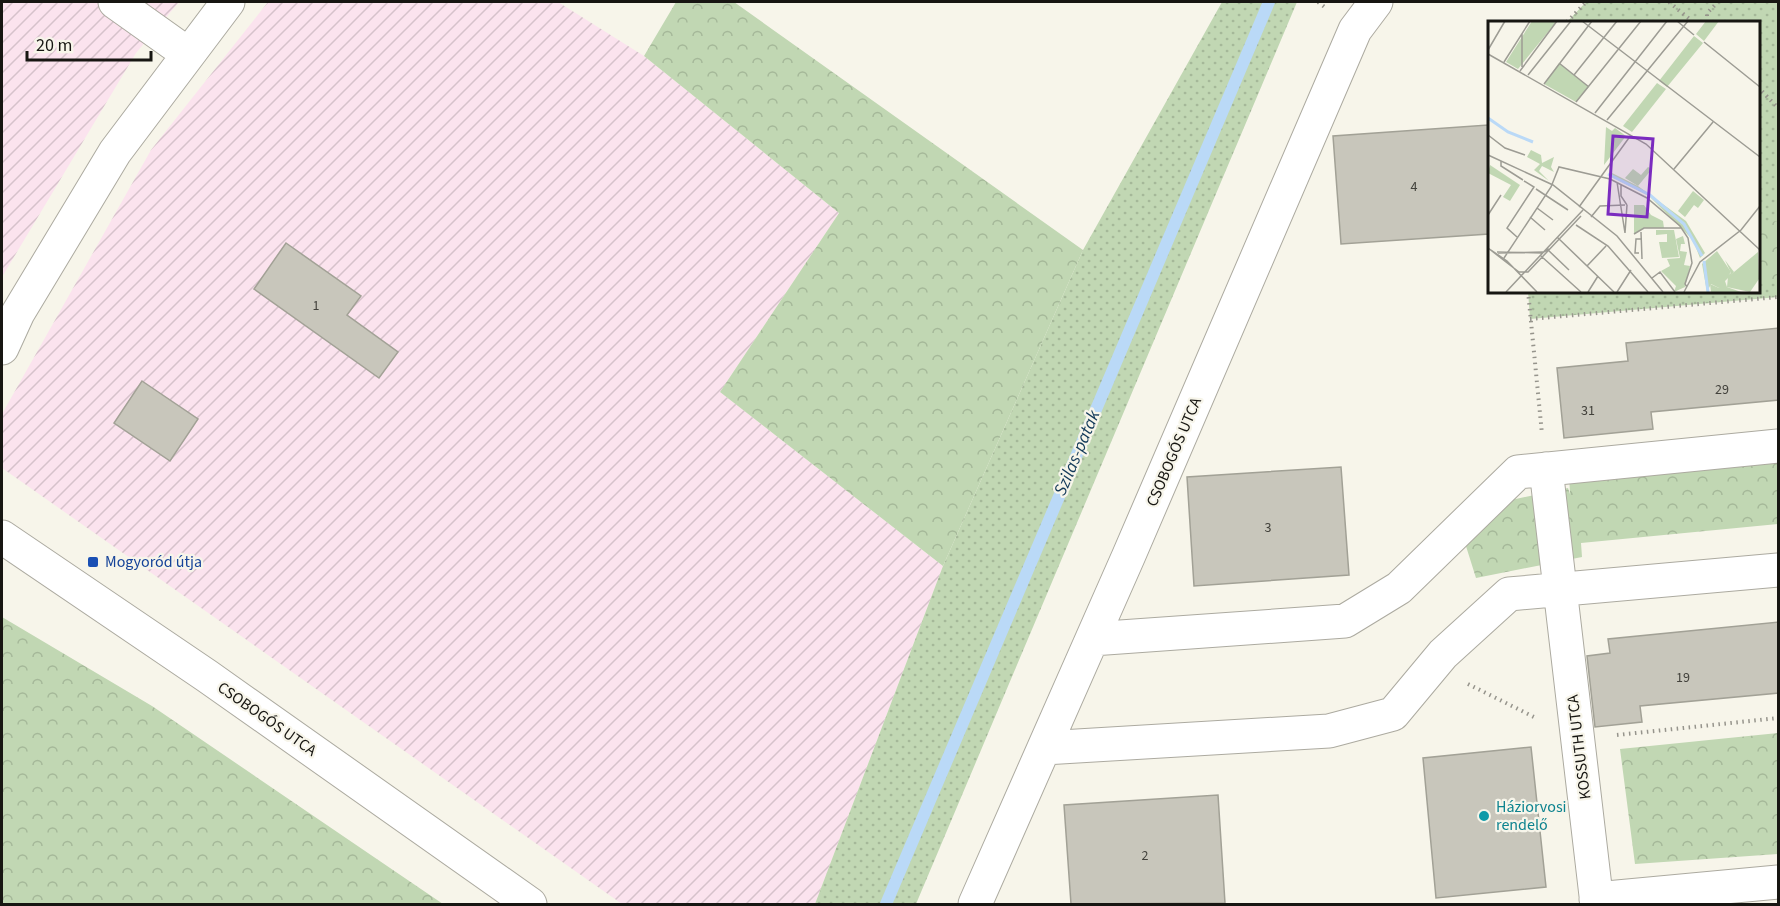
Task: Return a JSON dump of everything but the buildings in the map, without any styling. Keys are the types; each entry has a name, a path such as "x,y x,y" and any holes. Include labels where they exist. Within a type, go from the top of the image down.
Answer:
{"street":[{"path":"117,2 188,54"},
{"path":"2,348 18,313 115,152 228,2"},
{"name":"CSOBOGÓS UTCA","path":"975,904 1355,30 1376,2"},
{"path":"1092,639 1345,621 1399,588 1518,472 1779,446"},
{"name":"KOSSUTH UTCA","path":"1546,469 1558,589 1579,739 1596,902"},
{"name":"CSOBOGÓS UTCA","path":"2,537 207,676 530,904"},
{"path":"1044,748 1329,731 1393,714 1443,654 1509,594 1779,570"},
{"path":"1596,902 1779,882"}],"path":[{"path":"1568,21 1586,2"},
{"path":"1669,2 1692,21"},
{"path":"1707,21 1707,13 1718,2"},
{"path":"1759,88 1779,108"},
{"path":"1528,292 1546,469"},
{"path":"1530,320 1779,297"},
{"path":"1432,666 1579,739 1779,718"}],"shaded area":[{"path":"2,2 179,2 136,53 2,277"},
{"path":"268,2 558,2 644,56 839,213 720,392 943,566 815,904 622,904 2,468 2,414 151,150"}],"green space":[{"path":"676,2 734,2 1083,250 943,566 720,392 839,213 644,56"},
{"path":"1222,2 1297,2 916,904 815,904 943,566 1083,250"},
{"path":"1586,2 1778,2 1778,297 1530,319 1528,292 1759,292 1759,21 1568,21"},
{"path":"1778,221 1778,282 1759,283 1759,223"},
{"path":"1778,458 1778,524 1581,543 1582,557 1476,578 1465,543 1511,500 1568,488 1570,494 1569,473"},
{"path":"2,617 152,706 443,904 2,904"},
{"path":"1778,733 1778,854 1635,864 1620,749"}],"waterway":[{"name":"Szilas-patak","path":"886,904 1269,2"}],"place":[{"name":"Mogyoród útja","path":"93,562"},
{"name":"Háziorvosi rendelő","path":"1484,816"}]}
